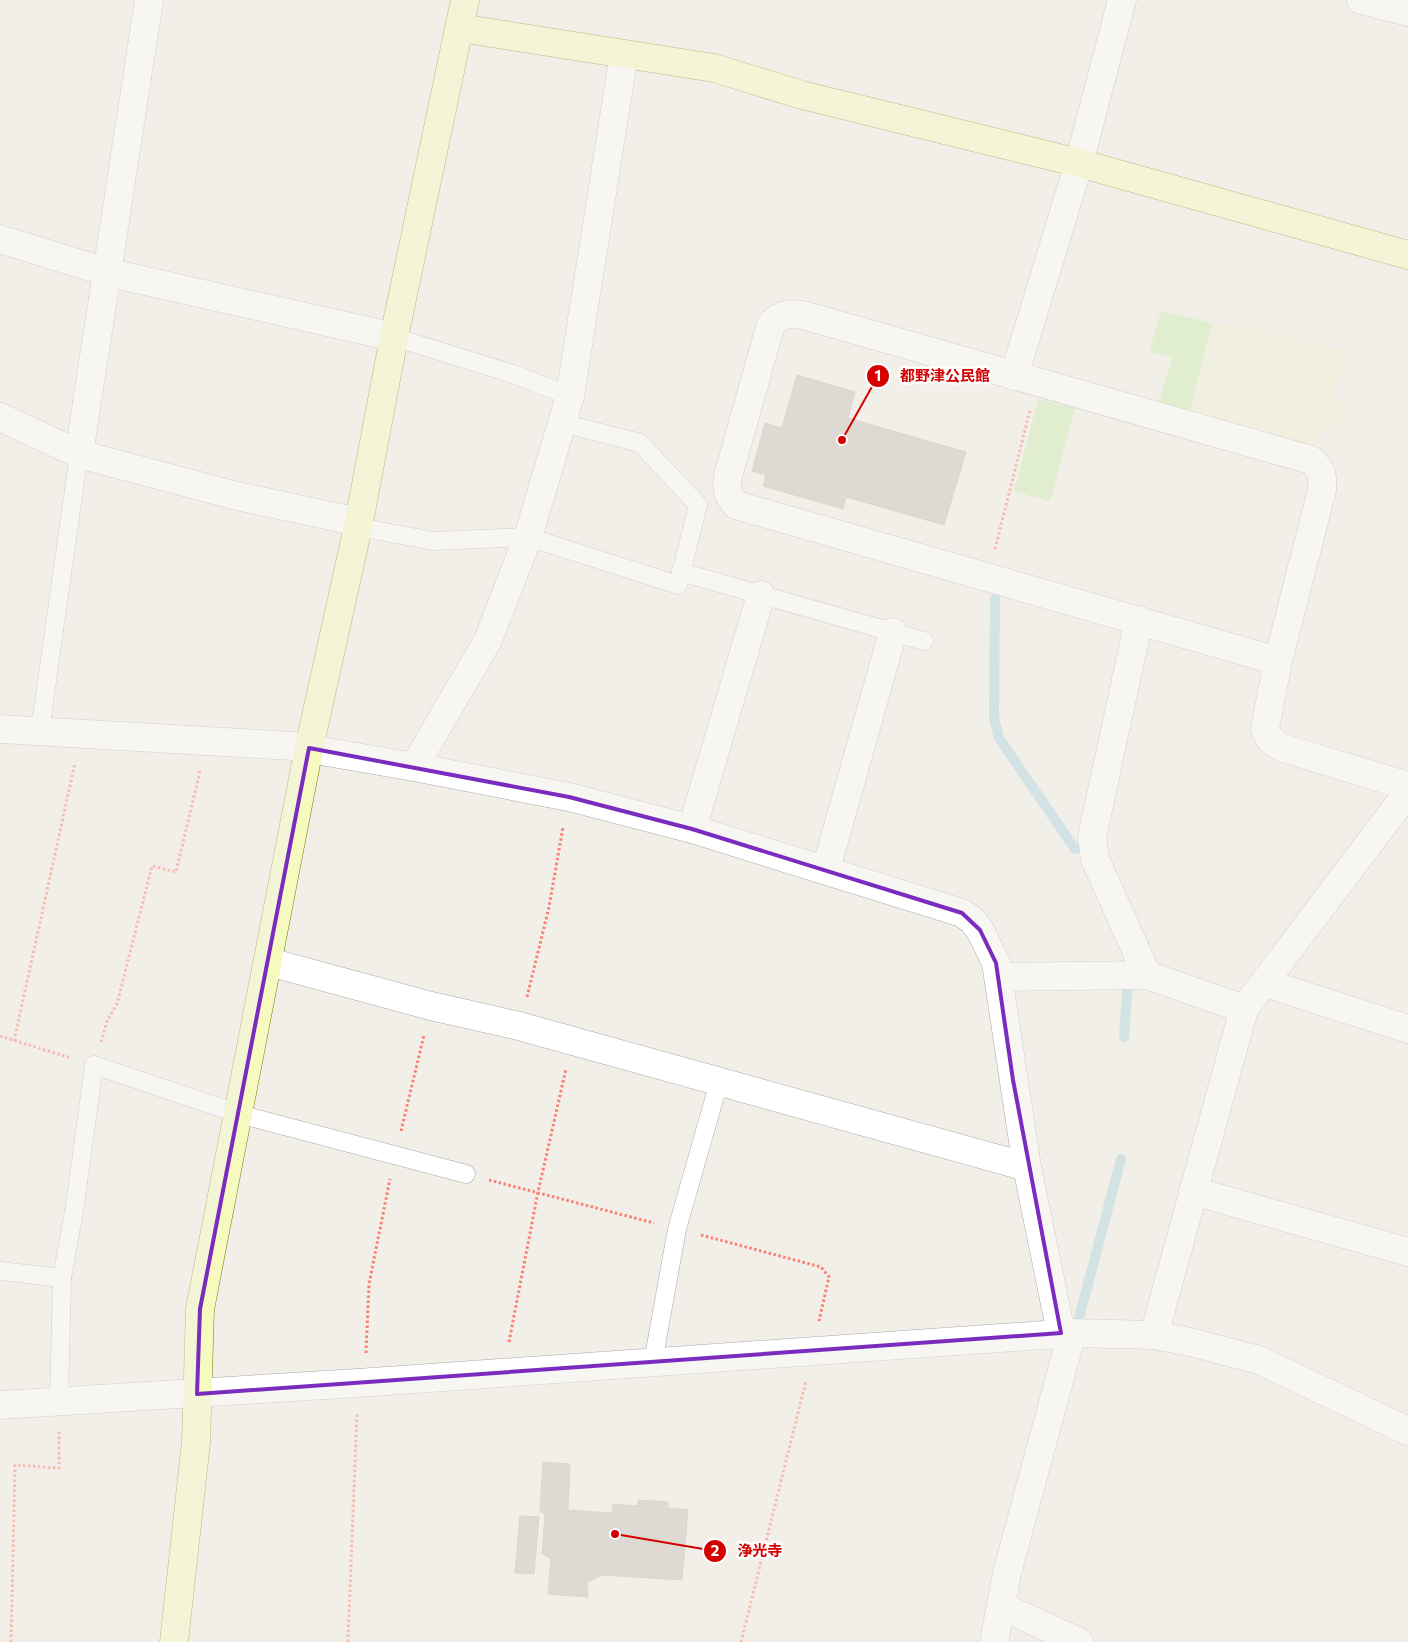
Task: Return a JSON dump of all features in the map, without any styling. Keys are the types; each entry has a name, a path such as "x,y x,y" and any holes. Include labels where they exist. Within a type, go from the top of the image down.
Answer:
{"street":[{"path":"79,454 149,0"},
{"path":"174,1642 196,1442 200,1309 269,962 309,748 358,524 394,337 465,0"},
{"path":"1025,379 1122,0"},
{"path":"1361,0 1408,12"},
{"path":"460,28 714,68 802,95 1079,164 1408,255"},
{"path":"414,766 488,640 528,537 570,396 624,54"},
{"path":"0,239 106,272 394,337"},
{"path":"1278,661 736,505 729,498 727,483 771,324 778,316 790,313 803,315 1311,460 1320,468 1323,479 1322,490 1278,661 1265,728 1273,743 1283,748 1408,786"},
{"path":"0,417 79,454 236,496 358,524"},
{"path":"692,829 761,595"},
{"path":"1139,620 1092,843 1094,860 1147,975"},
{"path":"826,869 893,632"},
{"path":"0,729 309,748 414,766 569,797 692,829 826,869 962,913 972,920 980,930 996,963 999,976 1027,1167 1066,1333 1006,1573 994,1642"},
{"path":"1154,1335 1244,1009 1408,792"},
{"path":"269,962 431,1006 519,1026 1027,1167"},
{"path":"999,976 1147,975 1244,1009"},
{"path":"1265,983 1408,1029"},
{"path":"1193,1190 1408,1252"},
{"path":"0,1405 197,1394 1066,1333 1154,1335 1190,1342 1259,1360 1408,1431"},
{"path":"1001,1606 1079,1642"}],"lane":[{"path":"394,337 513,374 570,396"},
{"path":"358,524 433,541 528,537 678,585 698,505 640,444 562,423"},
{"path":"40,730 79,454"},
{"path":"681,572 924,640"},
{"path":"59,1402 62,1278 75,1205 94,1065 238,1114 466,1174"},
{"path":"653,1362 677,1229 719,1082"},
{"path":"0,1271 62,1278"}],"path":[{"path":"988,579 1025,379"},
{"path":"14,1041 81,733"},
{"path":"0,1036 94,1065 107,1021 117,1004 152,866 176,872 208,741"},
{"path":"519,1026 549,907 569,797"},
{"path":"348,1642 358,1383 366,1355 369,1284 395,1155 431,1006"},
{"path":"504,1372 538,1192 556,1120 571,1041"},
{"path":"741,1642 813,1350"},
{"path":"11,1642 15,1464 59,1468 59,1402"}],"highlighted area":[{"path":"309,748 569,797 692,829 962,913 980,930 996,963 1013,1080 1061,1333 197,1394 200,1309"}],"green space":[{"path":"1161,311 1212,323 1190,412 1159,403 1172,357 1149,352"},
{"path":"1213,321 1347,351 1333,400 1347,404 1340,428 1324,424 1317,447 1192,412"},
{"path":"1038,399 1075,408 1050,502 1014,491"}],"building":[{"path":"797,375 855,392 848,418 966,452 944,525 846,497 843,509 763,486 766,475 752,471 765,423 782,428"},
{"path":"543,1462 570,1464 568,1510 612,1513 613,1504 638,1506 638,1500 668,1502 668,1508 688,1510 682,1580 602,1575 587,1582 588,1597 548,1594 551,1558 542,1554 545,1514 540,1511"},
{"path":"520,1516 539,1517 534,1574 515,1573"}],"waterway":[{"path":"995,599 994,718 999,738 1075,849"},
{"path":"1124,1037 1128,982"},
{"path":"1078,1322 1121,1159"}],"place":[{"name":"都野津公民館","path":"842,440"},
{"name":"浄光寺","path":"615,1534"}]}
